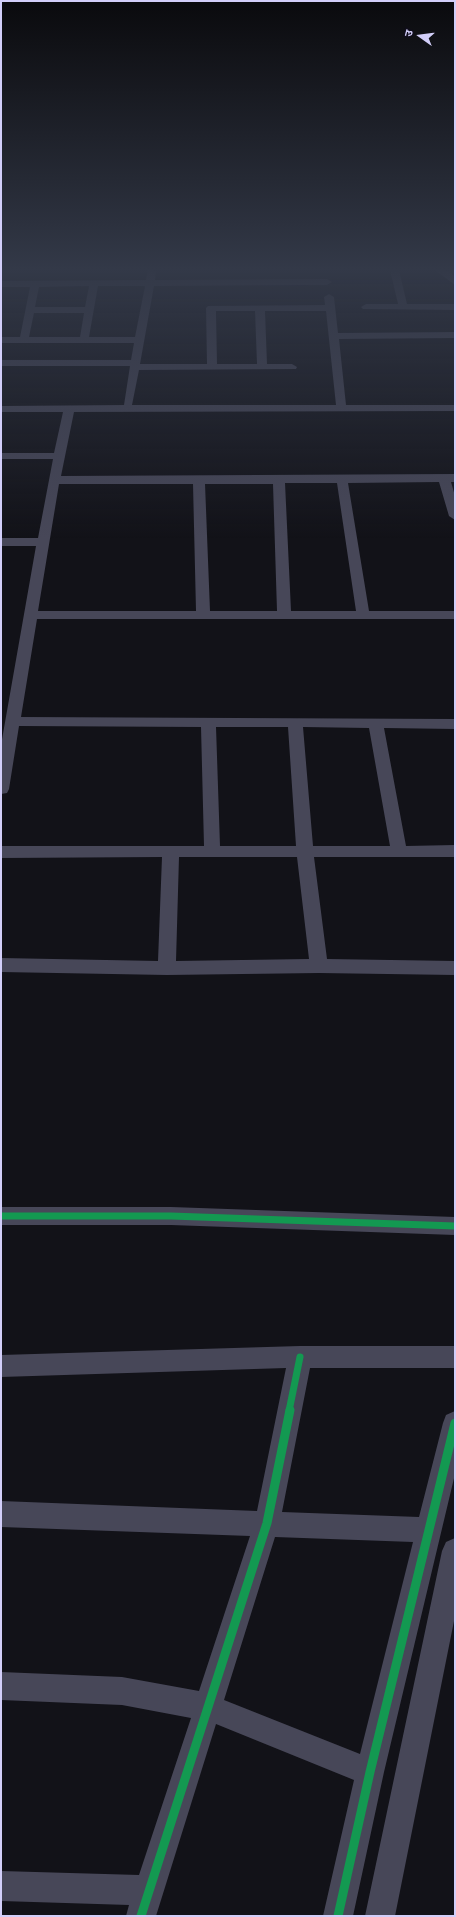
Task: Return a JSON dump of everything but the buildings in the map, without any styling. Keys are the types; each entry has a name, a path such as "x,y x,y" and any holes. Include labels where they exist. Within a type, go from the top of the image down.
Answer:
{"street":[{"path":"128,404 137,359"},
{"path":"212,359 212,367"},
{"path":"262,359 262,367"},
{"path":"336,359 341,404"},
{"path":"1,363 292,367"},
{"path":"1,404 455,404"},
{"path":"1,409 455,408"},
{"path":"1,789 9,714 30,615 54,480 69,409"},
{"path":"1,456 59,456"},
{"path":"54,480 449,479 455,516"},
{"path":"199,480 203,615"},
{"path":"279,480 284,615"},
{"path":"342,480 363,615"},
{"path":"1,542 43,542"},
{"path":"30,615 455,615"},
{"path":"9,714 208,723 455,724"},
{"path":"208,723 212,852"},
{"path":"295,723 306,851 319,966"},
{"path":"376,724 399,852"},
{"path":"1,852 455,851"},
{"path":"168,968 171,852"},
{"path":"1,965 168,968 319,966 455,968"},
{"path":"1,1216 171,1216 455,1226"},
{"path":"1,1366 300,1357 455,1356"},
{"path":"1,1886 145,1903 267,1523 300,1357"},
{"path":"338,1916 370,1772 455,1423"},
{"path":"1,1514 428,1530"},
{"path":"380,1916 455,1551"},
{"path":"1,1686 122,1691 208,1707 370,1772"}],"cycle path":[{"path":"1,1216 171,1216 455,1226"},
{"path":"141,1916 267,1523 300,1357"},
{"path":"338,1916 370,1772 455,1423"}]}
